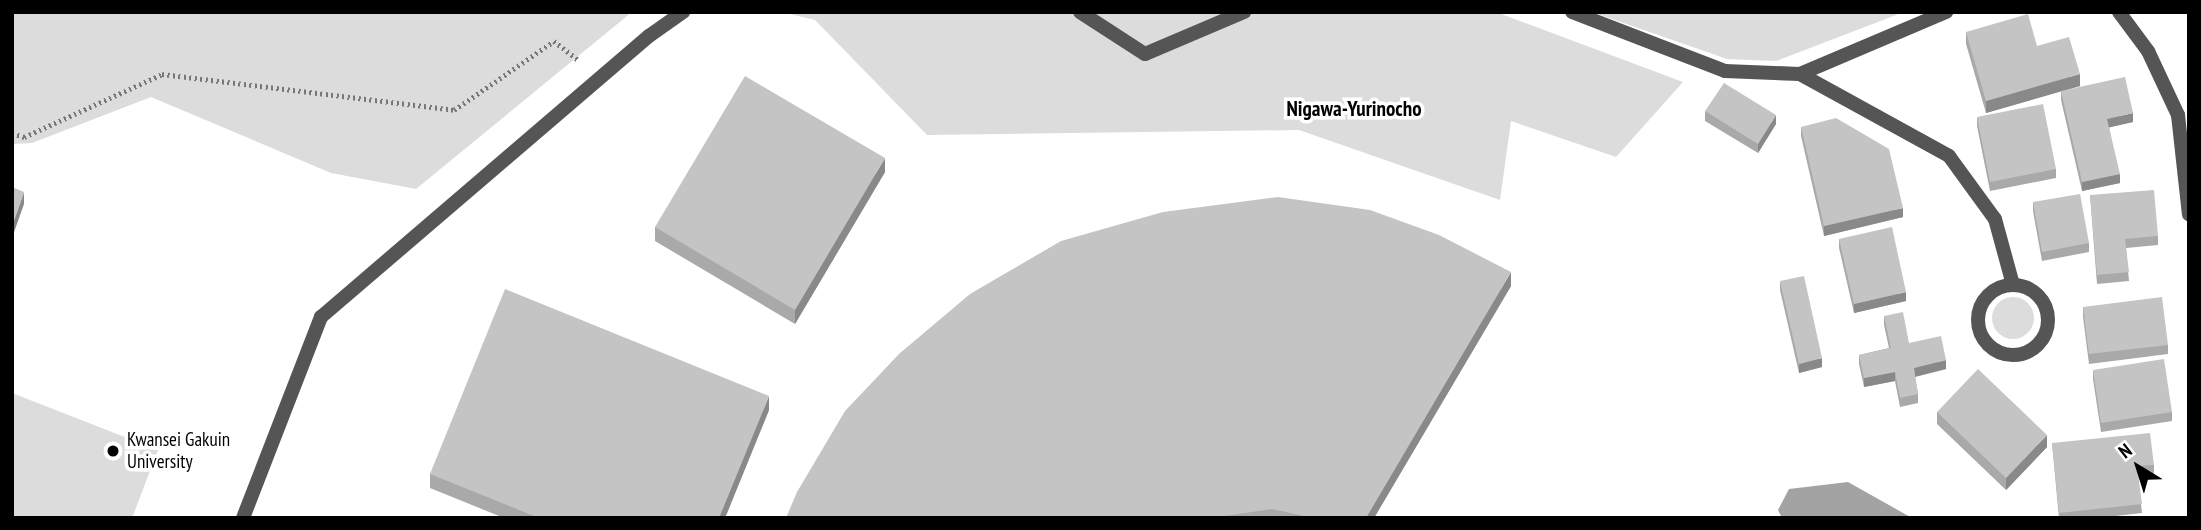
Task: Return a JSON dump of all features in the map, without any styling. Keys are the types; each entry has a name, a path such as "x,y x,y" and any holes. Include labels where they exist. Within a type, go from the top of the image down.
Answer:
{"lane":[{"path":"243,518 321,317 649,36 683,12"},
{"path":"1080,12 1144,54 1244,12"},
{"path":"1572,12 1725,71 1800,74 1946,12"},
{"path":"2119,12 2148,51 2178,115 2189,214"},
{"path":"1800,74 1949,156 1995,219 2013,285"},
{"path":"2013,285 2036,293 2045,304 2049,318 2038,345 2011,355 1985,342 1978,314 1990,293 2013,285"}],"path":[{"path":"12,133 24,137 162,74 454,110 554,41 578,60"}],"shaded area":[{"path":"12,12 632,12 416,189 331,173 151,97 32,143 12,144"},
{"path":"782,12 1496,12 1683,82 1616,157 1511,121 1500,200 1299,130 927,135 815,20"},
{"path":"1592,12 1904,12 1776,61 1727,59"},
{"path":"2013,297 2028,303 2034,318 2028,333 2013,339 1998,333 1992,318 1998,303"},
{"path":"12,393 158,450 132,518 12,518"},
{"path":"1848,482 1912,518 1782,518 1778,510 1789,489"}],"building":[{"path":"2028,14 2037,46 2069,37 2080,74 1986,101 1966,32"},
{"path":"745,76 885,158 795,310 655,227"},
{"path":"2125,77 2133,113 2107,119 2120,174 2082,182 2061,91"},
{"path":"1724,83 1776,115 1758,144 1705,111"},
{"path":"2043,104 2056,169 1990,182 1977,117"},
{"path":"1836,118 1889,149 1903,208 1824,226 1801,127"},
{"path":"12,187 24,192 12,226"},
{"path":"2154,190 2158,236 2125,239 2129,272 2097,275 2090,195"},
{"path":"2080,194 2089,243 2042,252 2033,202"},
{"path":"1278,197 1370,210 1439,235 1511,272 1366,518 1313,518 1272,509 1211,518 786,518 797,492 845,411 899,354 970,294 1061,241 1163,212"},
{"path":"1892,227 1906,292 1854,304 1839,239"},
{"path":"1804,276 1822,358 1799,364 1780,281"},
{"path":"505,289 769,396 719,518 539,518 430,474"},
{"path":"2162,297 2168,345 2089,354 2083,307"},
{"path":"1903,312 1909,343 1941,336 1946,360 1914,368 1918,394 1900,398 1895,372 1864,378 1859,355 1891,348 1884,316"},
{"path":"2164,359 2172,412 2101,423 2093,370"},
{"path":"1978,369 2047,435 2006,478 1937,412"},
{"path":"2150,433 2154,465 2137,466 2142,504 2059,513 2052,443"}],"place":[{"name":"Kwansei Gakuin University","path":"113,451"}],"district":[{"name":"Nigawa-Yurinocho","path":"1354,109"}]}
